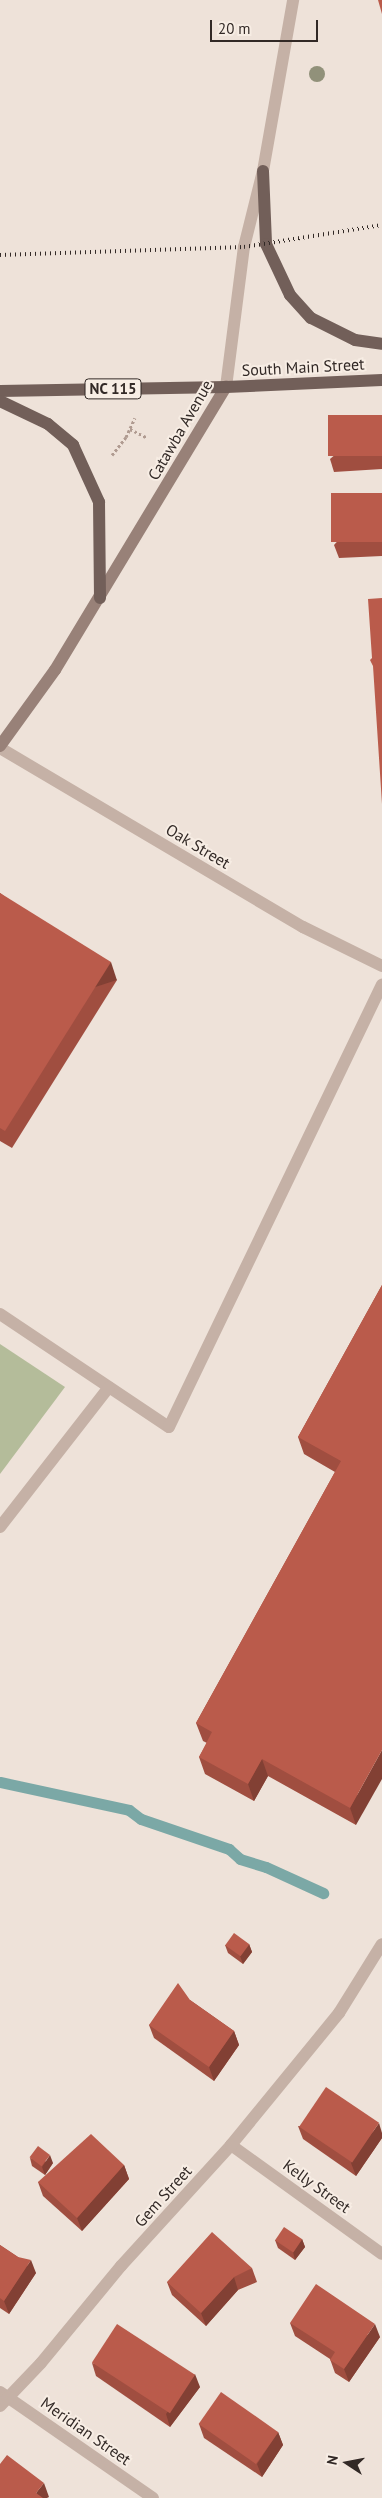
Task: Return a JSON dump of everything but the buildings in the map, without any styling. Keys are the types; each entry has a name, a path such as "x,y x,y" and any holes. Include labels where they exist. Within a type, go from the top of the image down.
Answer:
{"main road":[{"path":"263,171 266,244 290,295 311,318 355,340 382,344"},
{"name":"South Main Street","path":"226,388 382,380"},
{"name":"NC 115","path":"0,391 226,388"},
{"name":"Catawba Avenue","path":"0,747 55,670 226,388"},
{"path":"0,400 48,424 73,445 99,502 100,598"}],"street":[{"name":"Catawba Avenue","path":"226,388 244,247 263,171 293,0"},
{"name":"Oak Street","path":"0,747 303,927 382,966"},
{"path":"0,1314 169,1428 382,985"},
{"path":"0,1527 109,1388"},
{"name":"Gem Street","path":"2,2399 40,2362 121,2266 231,2145 339,2013 382,1944"},
{"name":"Kelly Street","path":"231,2145 382,2254"},
{"name":"Meridian Street","path":"2,2399 153,2498"}],"path":[{"path":"112,455 130,429 135,418"},
{"path":"130,429 146,437"}],"green space":[{"path":"0,1344 65,1387 0,1474"}],"waterway":[{"path":"0,1782 129,1810 141,1819 229,1849 240,1859 266,1867 323,1893"}],"railway":[{"path":"0,255 244,247 382,225"}]}
